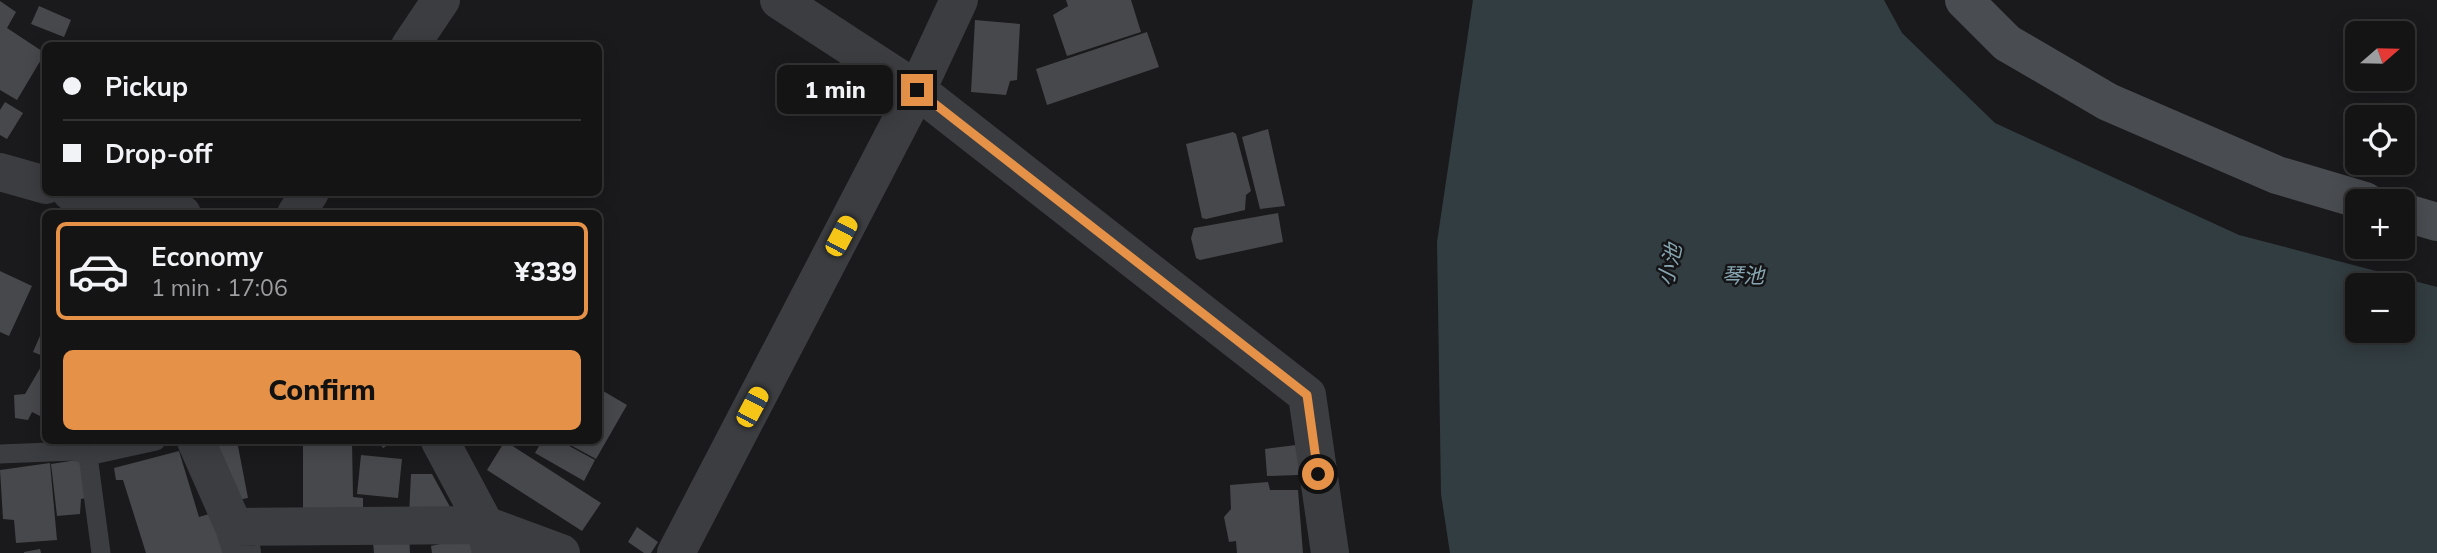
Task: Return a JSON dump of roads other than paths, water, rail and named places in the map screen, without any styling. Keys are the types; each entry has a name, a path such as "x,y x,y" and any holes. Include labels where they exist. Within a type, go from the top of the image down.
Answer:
{"street":[{"path":"413,42 441,0"},
{"path":"779,0 917,90 1307,395 1330,553"},
{"path":"676,553 917,90 960,0"},
{"path":"1964,0 2007,43 2108,102 2277,175 2345,195"},
{"path":"0,172 42,184"},
{"path":"91,196 162,210"},
{"path":"2415,216 2437,222"},
{"path":"197,444 238,540 488,539 561,553"},
{"path":"441,444 488,539"}],"lane":[{"path":"0,454 75,451 88,456 142,444"},
{"path":"88,456 101,553"}],"water":[{"name":"琴池","path":"1473,0 1884,0 1902,33 1995,123 2239,235 2384,273 2345,273 2345,343 2415,343 2415,281 2437,287 2437,553 1450,553 1441,494 1437,242"}],"water label":[{"name":"小池","path":"1670,265"}]}
